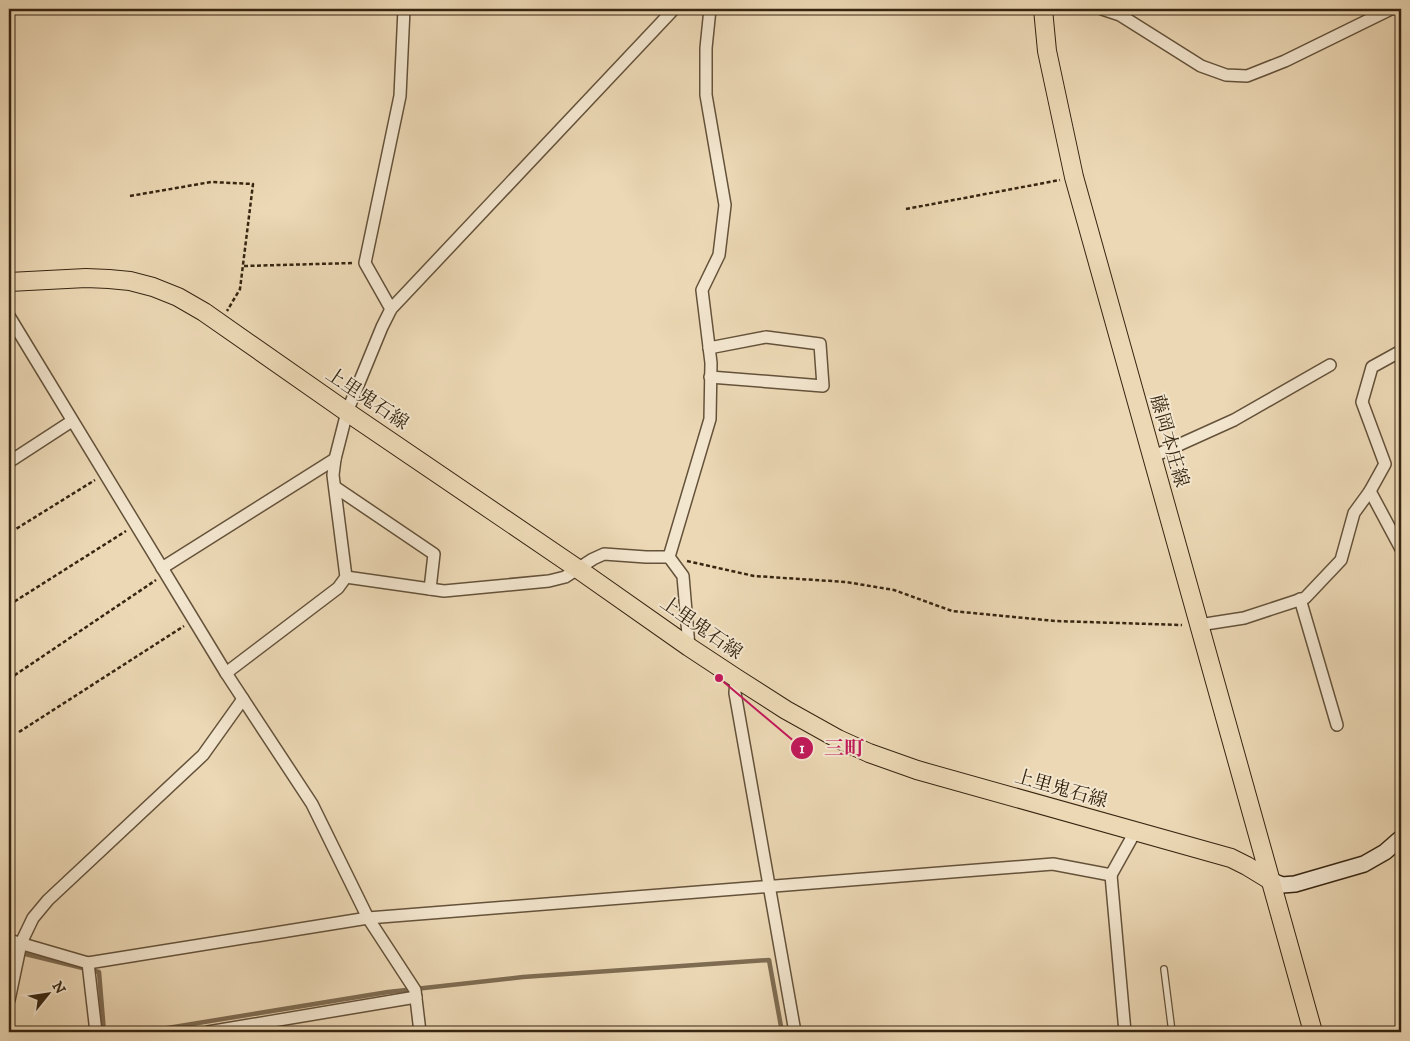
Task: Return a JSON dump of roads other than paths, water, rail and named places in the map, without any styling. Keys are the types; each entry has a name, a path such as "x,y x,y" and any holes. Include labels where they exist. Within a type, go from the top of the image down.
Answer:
{"main road":[{"name":"藤岡本庄線","path":"1042,9 1047,51 1074,177 1270,880"},
{"name":"上里鬼石線","path":"9,282 86,278 130,282 153,287 178,297 204,312 689,647 813,726 869,753 917,770 1230,858 1270,880"},
{"path":"1270,880 1313,1032"}],"street":[{"path":"391,309 365,263 400,96 404,9"},
{"path":"226,673 338,588 346,576 333,475 347,412 391,309 674,9"},
{"path":"669,557 710,419 709,348 702,290 719,255 725,205 706,95 706,48 710,9"},
{"path":"1102,9 1120,15 1201,66 1226,75 1247,76 1284,61 1391,9"},
{"path":"9,316 226,673 312,804 368,918 415,990 420,1032"},
{"path":"709,348 766,337 820,344 823,386 710,377"},
{"path":"1199,625 1244,618 1305,598 1341,560 1354,512 1370,491 1385,464 1362,402 1372,367 1401,351"},
{"path":"1152,457 1234,420 1330,365"},
{"path":"9,462 72,420"},
{"path":"164,571 336,459"},
{"path":"335,487 434,554 430,589"},
{"path":"1370,491 1401,549"},
{"path":"346,576 444,591 565,578 593,559 604,554 669,557"},
{"path":"669,557 683,576 689,647"},
{"path":"1300,600 1337,725"},
{"path":"736,678 735,693 795,1032"},
{"path":"9,1000 21,943 33,918 48,900 203,755 243,699"},
{"path":"1125,1032 1111,875 1136,832"},
{"path":"1270,880 1282,885 1295,884 1364,864 1385,852 1401,838"},
{"path":"9,940 88,963 368,918 1053,864 1111,875"},
{"path":"88,963 96,1032"},
{"path":"208,1032 416,997"},
{"path":"281,1020 281,1032"}],"lane":[{"path":"1164,969 1172,1032"}],"waterway":[{"path":"9,950 99,972 104,1032"},
{"path":"143,1032 388,992 523,977 769,960 782,1032"}],"place":[{"name":"三町","path":"719,678"}]}
